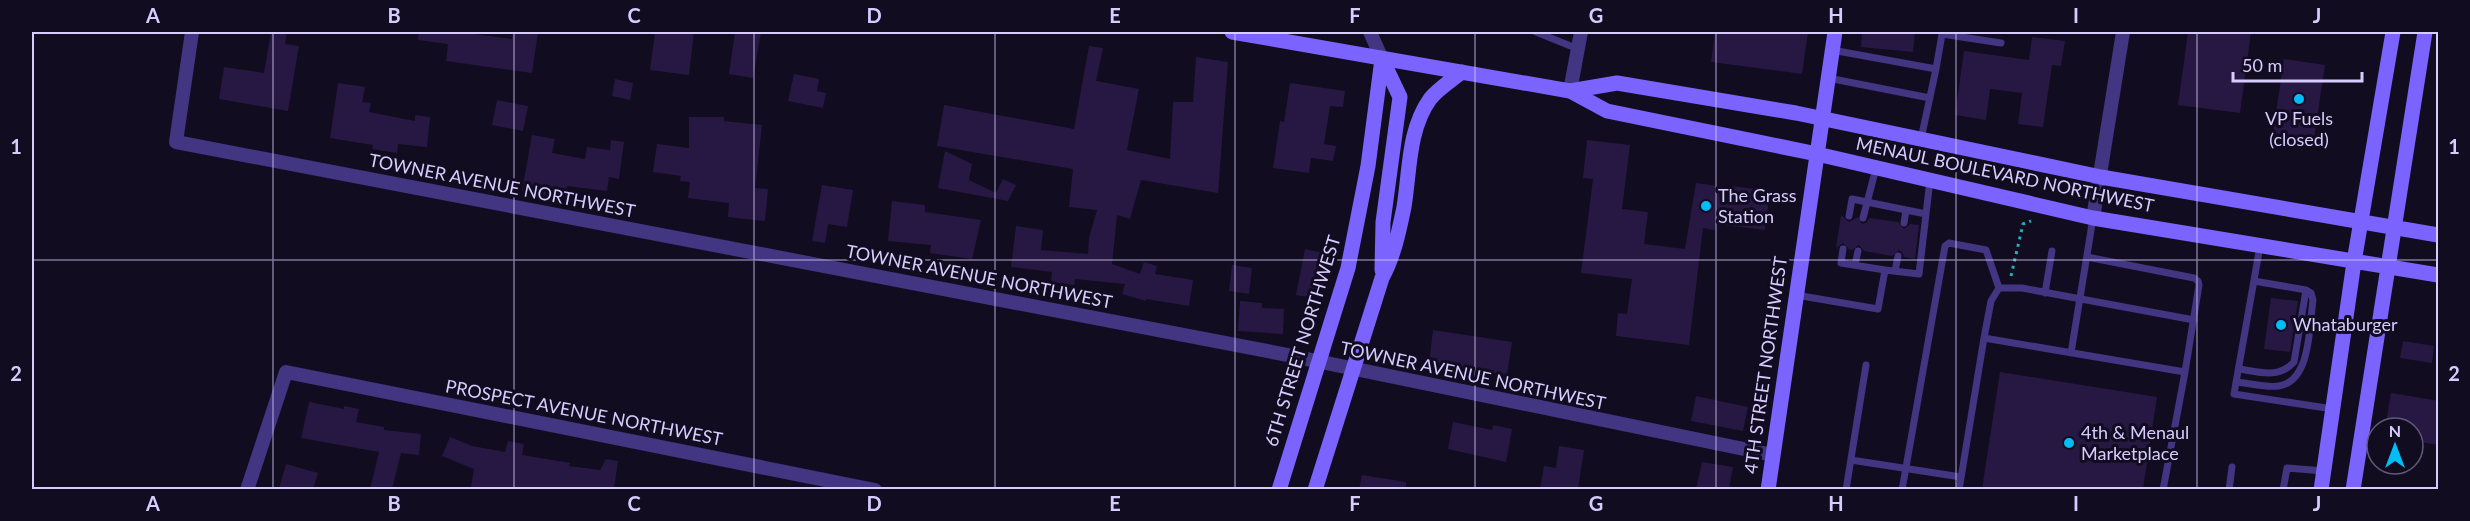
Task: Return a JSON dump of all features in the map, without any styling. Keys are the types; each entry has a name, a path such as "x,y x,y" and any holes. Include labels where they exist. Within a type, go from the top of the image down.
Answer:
{"main road":[{"name":"MENAUL BOULEVARD NORTHWEST","path":"1232,32 1570,91 1606,111 1817,154 2093,218 2439,275"},
{"name":"4TH STREET NORTHWEST","path":"1768,489 1835,32"},
{"path":"2321,489 2354,262 2393,32"},
{"path":"2353,489 2425,32"},
{"path":"1382,59 1400,97 1383,222 1382,278"},
{"name":"6TH STREET NORTHWEST","path":"1279,489 1319,363 1353,244 1368,166 1382,59"},
{"path":"1315,489 1382,278 1391,260 1404,207 1410,157 1418,118 1432,97 1462,72"},
{"name":"MENAUL BOULEVARD NORTHWEST","path":"1570,91 1617,83 1822,118 2101,177 2439,235"}],"street":[{"name":"TOWNER AVENUE NORTHWEST","path":"192,32 176,142 1319,363 1773,456"},
{"path":"1370,32 1382,59"},
{"path":"1570,91 1581,32"},
{"path":"2093,218 2123,32"},
{"name":"PROSPECT AVENUE NORTHWEST","path":"247,489 286,372 875,489"}],"lane":[{"path":"1537,32 1578,49"},
{"path":"1922,139 1942,34 2001,43"},
{"path":"1832,50 1936,69"},
{"path":"1828,78 1930,98"},
{"path":"1863,218 1876,168"},
{"path":"1844,249 1841,263 1919,274 1930,180"},
{"path":"1849,216 1852,199 1926,214"},
{"path":"1904,223 1906,210"},
{"path":"2072,353 2093,218"},
{"path":"1902,489 1945,246 1949,243 1986,250 1999,288"},
{"path":"2260,246 2234,394 2333,410"},
{"path":"1855,266 1858,251"},
{"path":"2045,293 2052,251"},
{"path":"1895,272 1898,256"},
{"path":"2086,257 2194,278 2198,281 2194,320 2163,489"},
{"path":"1796,296 1878,309 1885,270"},
{"path":"2236,382 2277,387 2290,383 2303,369 2313,300 2311,293 2306,290 2254,281"},
{"path":"1999,288 2022,288 2080,301 2194,320"},
{"path":"1959,489 1991,301 1999,288"},
{"path":"2239,369 2274,374 2288,369 2294,362 2306,290"},
{"path":"1984,338 2185,372"},
{"path":"1846,489 1866,365"},
{"path":"1851,460 1961,477"},
{"path":"2229,489 2232,467"},
{"path":"2283,489 2287,468 2324,471"}],"path":[{"path":"2011,279 2023,224 2031,221"}],"building":[{"path":"271,32 287,32 285,44 299,46 288,111 219,99 224,67 264,73"},
{"path":"419,32 459,32 512,39 513,32 538,32 532,73 446,61 448,44 418,40"},
{"path":"655,32 694,32 689,75 650,70"},
{"path":"735,32 761,32 753,78 729,74"},
{"path":"1715,32 1808,32 1802,74 1711,62"},
{"path":"1862,32 1915,32 1913,52 1861,47"},
{"path":"2188,32 2251,32 2240,113 2178,105"},
{"path":"2032,37 2065,41 2061,66 2052,65 2043,127 2018,124 2022,93 1990,89 1986,120 1955,115 1964,51 2029,60"},
{"path":"1089,46 1103,48 1096,81 1139,89 1127,150 1170,159 1173,102 1193,102 1196,57 1228,62 1218,193 1141,180 1130,219 1117,215 1112,264 1140,274 1144,262 1157,266 1155,274 1193,280 1189,306 1146,299 1146,301 1122,294 1125,284 1075,279 1074,285 1051,282 1052,272 1011,267 1016,226 1043,230 1041,250 1088,254 1089,238 1097,210 1069,207 1073,169 937,146 944,105 1074,129"},
{"name":"VP Fuels (closed)","path":"2284,59 2325,65 2314,139 2273,133"},
{"path":"794,74 819,79 817,91 826,93 823,108 788,101"},
{"path":"615,79 633,83 630,100 612,96"},
{"path":"338,83 365,87 362,102 371,103 369,112 415,121 415,115 430,117 427,147 398,144 397,153 372,149 373,145 330,138"},
{"path":"1290,83 1345,91 1343,107 1330,106 1324,144 1336,146 1333,161 1311,158 1309,173 1273,168 1280,121 1284,122"},
{"path":"497,100 528,106 523,131 492,125"},
{"path":"689,117 724,117 724,121 762,125 755,188 768,189 765,221 728,217 729,203 688,198 690,182 680,181 681,176 653,172 657,144 689,148"},
{"path":"532,135 555,139 552,153 585,159 587,147 610,150 611,140 624,142 619,179 609,177 607,191 567,186 566,191 546,187 545,195 522,191"},
{"path":"1587,140 1630,145 1622,209 1648,212 1644,244 1685,249 1696,183 1770,191 1765,230 1716,224 1715,230 1703,228 1689,345 1616,336 1618,313 1627,314 1632,279 1581,273 1593,179 1583,178"},
{"path":"945,151 972,164 969,180 996,193 1003,179 1016,185 1008,201 938,188"},
{"path":"822,185 853,190 847,227 828,224 825,243 812,241"},
{"path":"892,201 925,205 925,212 981,220 972,259 930,253 931,245 888,241"},
{"path":"1841,215 1849,222 1858,217 1862,224 1869,218 1898,222 1904,229 1910,224 1919,225 1915,259 1904,257 1899,250 1892,256 1864,251 1859,245 1852,250 1843,243 1836,248"},
{"path":"1305,249 1323,253 1314,298 1296,295"},
{"path":"1232,265 1252,268 1249,294 1229,291"},
{"name":"Whataburger","path":"2271,298 2298,301 2290,352 2264,349"},
{"path":"1240,301 1262,303 1262,308 1284,309 1283,334 1238,331"},
{"path":"1433,330 1512,342 1507,375 1429,363"},
{"path":"2403,341 2434,346 2432,363 2400,358"},
{"name":"4th & Menaul Marketplace","path":"2000,372 2157,397 2143,489 1982,489"},
{"path":"2391,393 2439,401 2439,445 2425,443 2425,416 2387,416"},
{"path":"1696,396 1748,407 1743,431 1691,421"},
{"path":"309,402 344,409 344,406 359,409 356,422 384,427 384,430 421,434 419,455 401,453 392,489 370,489 379,452 301,438"},
{"path":"1453,422 1492,430 1493,425 1512,429 1506,462 1448,449"},
{"path":"450,437 472,446 505,452 508,441 524,444 522,455 570,463 569,466 600,470 606,459 618,461 614,489 516,487 515,489 481,489 471,487 474,469 442,456"},
{"path":"1559,446 1584,450 1578,489 1540,489 1544,466 1556,468"},
{"path":"1702,462 1733,467 1729,489 1696,489"},
{"path":"286,464 318,473 313,489 279,489"},
{"path":"1362,475 1406,482 1406,489 1359,489"}],"place":[{"name":"VP Fuels (closed)","path":"2299,99"},
{"name":"The Grass Station","path":"1706,206"},
{"name":"Whataburger","path":"2281,325"},
{"name":"4th & Menaul Marketplace","path":"2069,443"}]}
